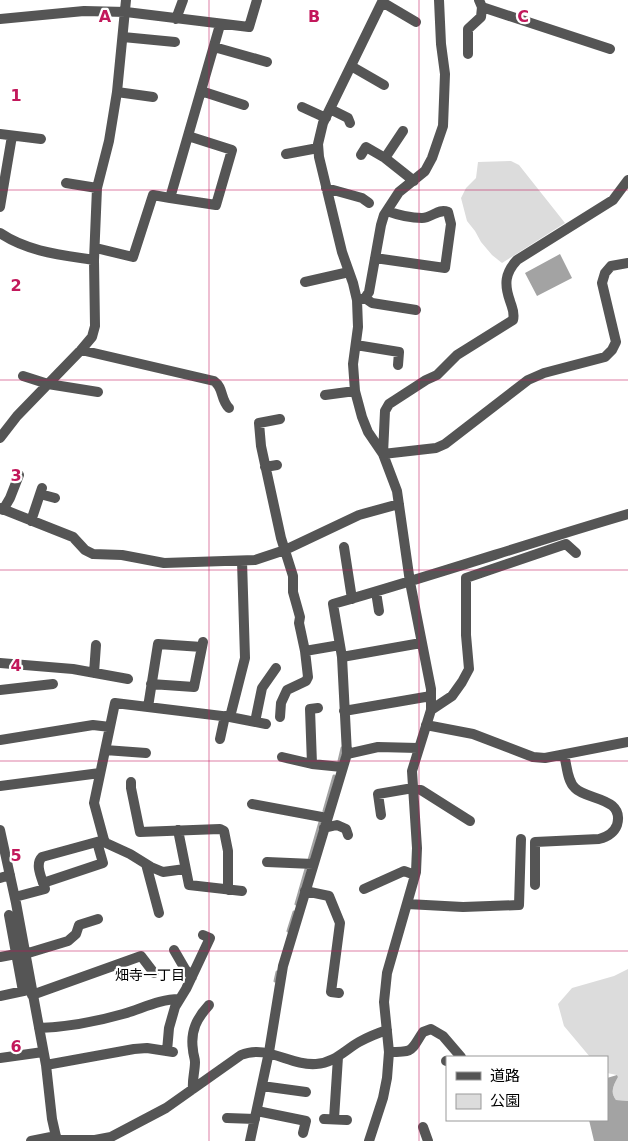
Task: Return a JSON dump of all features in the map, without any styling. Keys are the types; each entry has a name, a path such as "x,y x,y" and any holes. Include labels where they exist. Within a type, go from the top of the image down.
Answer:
{"street":[{"path":"80,0 80,12"},
{"path":"0,438 17,416 81,350 92,337 96,326 94,260 97,188 117,92 126,0"},
{"path":"176,19 183,0"},
{"path":"0,20 80,12 126,12 220,25 249,27 257,0"},
{"path":"361,299 369,292 381,225 387,211 399,192 425,172 443,126 446,74 441,44 438,0"},
{"path":"368,1141 383,1098 389,1052 384,1002 387,973 415,875 417,848 412,771 431,710 431,696 410,582 402,515 395,482 383,454 368,432 355,391 353,364 361,299 348,272 342,252 318,148 320,133 328,113 383,1 416,22"},
{"path":"468,54 468,28 481,17 480,3 610,49"},
{"path":"170,198 220,25"},
{"path":"123,37 175,42"},
{"path":"214,47 267,62"},
{"path":"351,66 384,85"},
{"path":"201,91 244,105"},
{"path":"117,92 153,97"},
{"path":"302,107 348,118 350,123"},
{"path":"385,158 403,131"},
{"path":"0,134 41,139"},
{"path":"0,207 12,136"},
{"path":"96,248 133,257 153,195 216,205 232,150 188,136"},
{"path":"286,154 318,148"},
{"path":"360,155 366,148 385,158 414,181"},
{"path":"383,454 385,411 389,404 437,375 457,355 513,320 515,313 506,285 509,269 517,260 613,200 628,180"},
{"path":"66,183 97,188"},
{"path":"326,188 362,198 369,203"},
{"path":"375,258 445,268 452,224 448,212 444,210 423,218 398,215 387,211"},
{"path":"0,233 18,243 40,251 94,260"},
{"path":"383,454 436,448 445,444 528,380 544,373 604,357 612,350 616,337 602,283 605,273 610,266 628,263"},
{"path":"305,282 348,272"},
{"path":"361,299 372,303 416,310"},
{"path":"356,345 399,352 398,365"},
{"path":"81,350 214,381 220,388 224,403 229,408"},
{"path":"23,376 48,384 98,392"},
{"path":"325,395 355,391"},
{"path":"280,420 259,423 261,446 281,515 285,550 293,576 293,592 300,617 299,623 308,677 306,681 287,690 281,704 280,717"},
{"path":"266,467 278,465"},
{"path":"19,475 10,498 2,509 73,537 84,550 93,554 122,555 164,563 256,560 285,550 359,514 399,504"},
{"path":"31,521 41,491 55,498"},
{"path":"250,1141 269,1052 283,966 347,754 342,657 333,604 628,514"},
{"path":"431,710 452,696 469,669 466,635 466,578 566,544 576,553"},
{"path":"344,547 352,598"},
{"path":"220,739 227,717 245,677 242,561"},
{"path":"376,592 379,611"},
{"path":"342,657 422,643"},
{"path":"148,707 151,684 158,644 202,645 194,687 151,684"},
{"path":"94,673 96,645"},
{"path":"305,651 340,645"},
{"path":"0,663 73,669 128,679"},
{"path":"255,722 262,688 276,668"},
{"path":"0,690 53,684"},
{"path":"344,711 431,696"},
{"path":"43,883 103,863 94,803 115,704 227,717 266,724"},
{"path":"312,764 310,709 318,708"},
{"path":"0,740 93,725 110,726"},
{"path":"426,725 473,734 533,756 545,758 628,742"},
{"path":"347,754 378,747 418,748"},
{"path":"105,750 146,753"},
{"path":"535,885 536,842 600,839 607,837 614,831 617,824 618,817 615,809 603,800 583,794 575,788 570,781 564,755"},
{"path":"282,756 312,764 342,767"},
{"path":"0,786 100,773"},
{"path":"131,782 140,832 220,829 224,831 228,851 228,890"},
{"path":"382,815 378,794 413,788 427,793 470,821"},
{"path":"252,804 327,818"},
{"path":"324,828 337,825 346,829 348,835"},
{"path":"178,830 188,885 242,891"},
{"path":"0,832 5,876 15,897 9,915 21,954 39,1028 46,1065 52,1119 57,1139"},
{"path":"407,904 464,907 519,905 521,839"},
{"path":"15,897 45,889 38,865 42,857 100,841 164,872 185,868"},
{"path":"267,862 313,864"},
{"path":"146,864 159,913"},
{"path":"364,890 399,872 404,871 415,875"},
{"path":"305,891 329,896 340,923 331,992 340,993"},
{"path":"0,957 21,954 68,941 76,934 79,925 98,919"},
{"path":"46,1065 134,1049 147,1048 170,1052 170,1019 210,938 203,935"},
{"path":"174,950 192,977"},
{"path":"0,996 29,992 141,956 154,973"},
{"path":"39,1028 65,1027 94,1021 170,999 179,999"},
{"path":"192,1089 196,1060 192,1036 194,1025 209,1005"},
{"path":"389,1052 410,1050 418,1042 423,1032 432,1029 443,1036 460,1056"},
{"path":"31,1141 57,1139 103,1140 166,1108 241,1054 269,1052 283,1059 315,1065 338,1057 358,1042 388,1030"},
{"path":"0,1058 43,1052"},
{"path":"338,1057 329,1119 347,1120"},
{"path":"262,1086 306,1092"},
{"path":"227,1118 256,1115 306,1121 304,1133"},
{"path":"423,1127 428,1141"}],"green space":[{"path":"511,161 519,165 565,223 502,263 481,242 467,221 461,198 466,188 476,178 478,162"},
{"path":"628,969 628,1101 616,1100 613,1094 618,1077 617,1075 608,1073 608,1056 589,1056 564,1026 558,1004 572,988 614,976"}],"shaded area":[{"path":"560,254 572,278 537,296 525,273"},
{"path":"617,1075 613,1094 616,1100 628,1101 628,1141 594,1141 589,1121 608,1121 608,1078"}],"waterway":[{"path":"339,761 342,748"},
{"path":"324,811 334,776"},
{"path":"309,860 320,822"},
{"path":"296,904 306,869"},
{"path":"288,931 294,912"},
{"path":"275,981 277,972"}],"district":[{"name":"畑寺一丁目","path":"150,975"}]}
